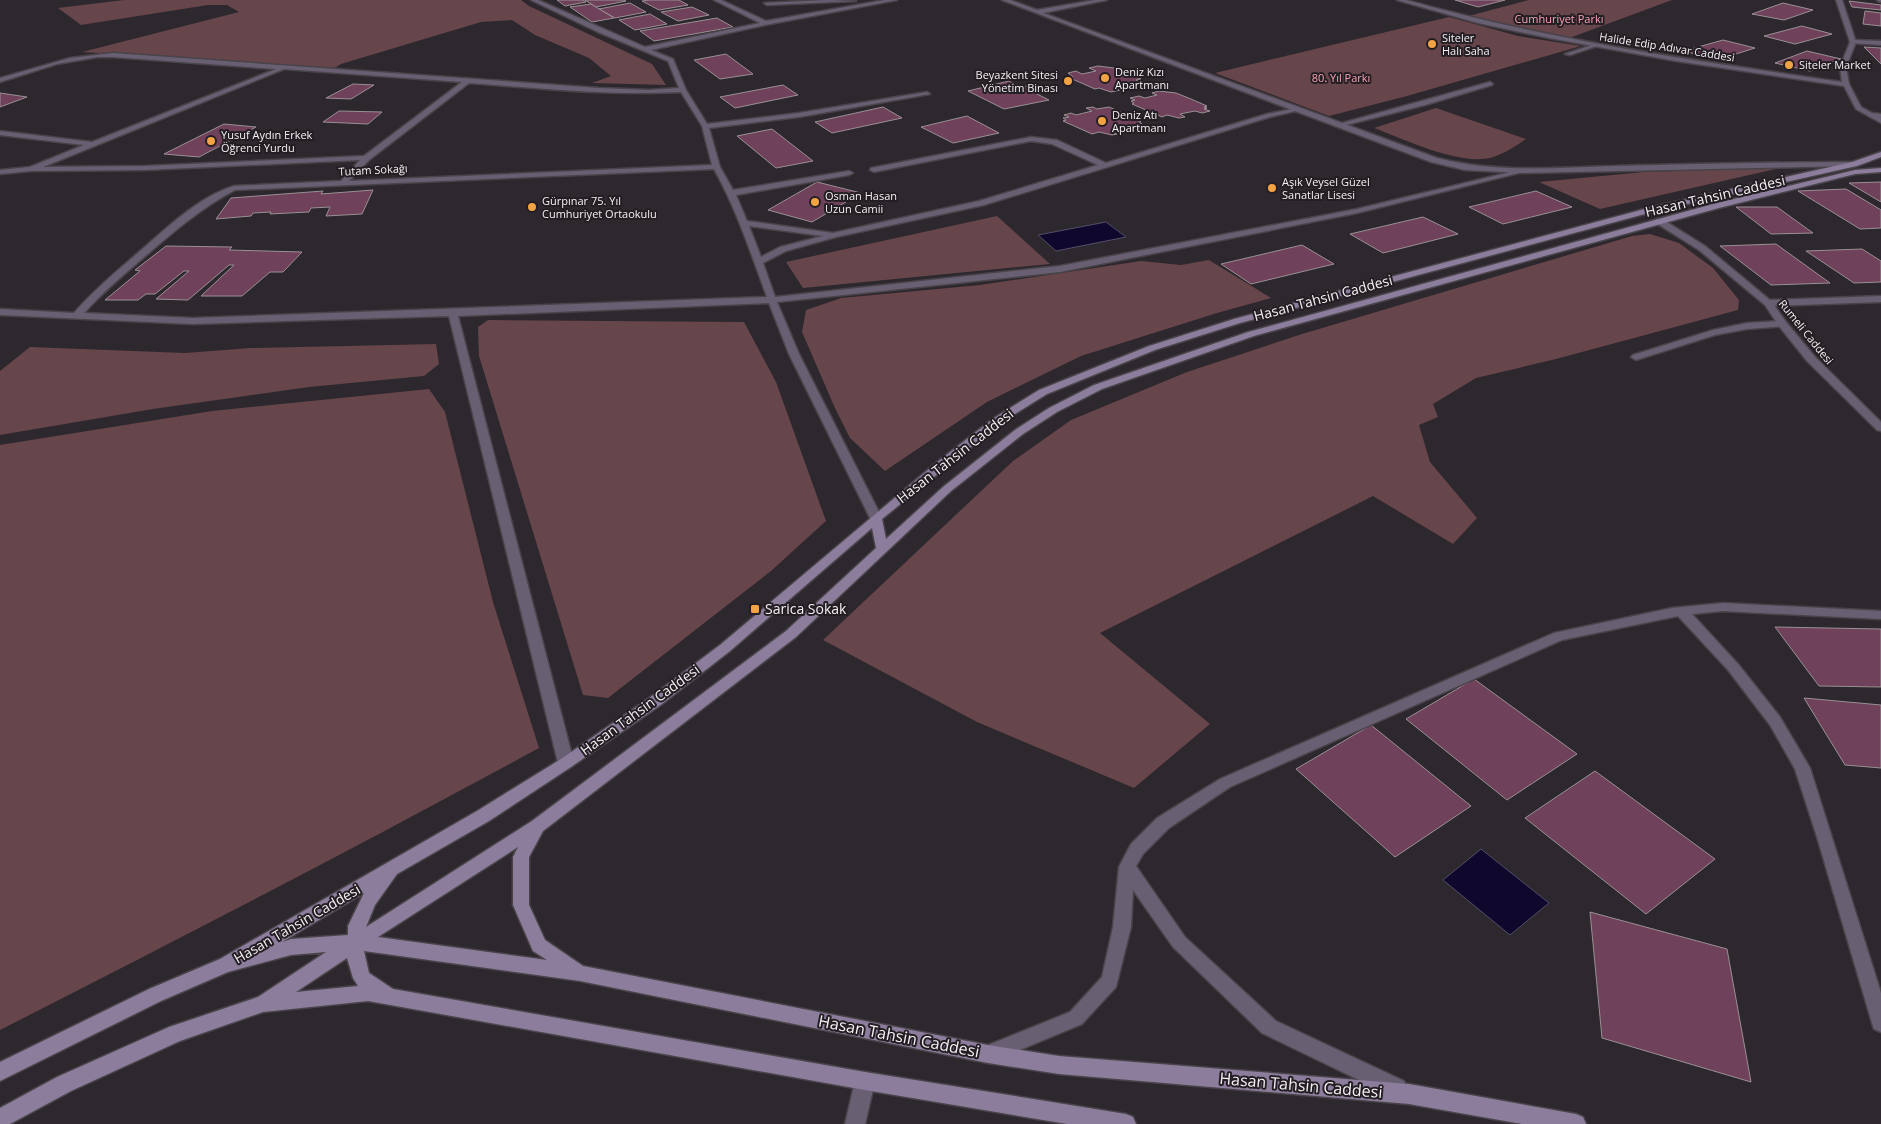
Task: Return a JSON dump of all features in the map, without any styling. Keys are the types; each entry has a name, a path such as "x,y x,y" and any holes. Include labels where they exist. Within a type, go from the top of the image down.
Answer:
{"main road":[{"name":"Hasan Tahsin Caddesi","path":"226,966 483,816 566,763 657,700 725,648 876,518 998,420 1042,392 1152,348 1237,321 1655,209 1854,164 1881,154"},
{"path":"1854,164 1867,169 1879,170"},
{"name":"Hasan Tahsin Caddesi","path":"263,1004 356,942 538,826 791,634 947,489 1019,432 1053,410 1098,387 1251,334 1659,221 1846,175 1879,170"},
{"path":"876,518 882,548"},
{"path":"538,826 522,857 521,905 540,945 580,973"},
{"path":"390,997 362,978 355,956 357,926 369,900 385,877 404,862"},
{"name":"Hasan Tahsin Caddesi","path":"0,1072 155,994 226,966 291,947 356,942 580,973 988,1054 1059,1065 1408,1094 1576,1124"},
{"path":"0,1119 64,1084 176,1034 263,1004 368,993 865,1081 1126,1124"}],"street":[{"path":"534,0 600,31 671,60 683,90 705,126 716,167 732,193 794,354 876,518"},
{"path":"717,0 765,23"},
{"path":"767,3 873,0"},
{"path":"646,49 765,23 894,0"},
{"path":"1005,0 1297,110 1434,160 1465,168 1523,171 1854,164"},
{"path":"1037,12 1104,0"},
{"name":"Halide Edip Adıvar Caddesi","path":"1400,0 1505,28 1594,46 1702,64 1846,84"},
{"path":"1839,0 1853,42 1843,66 1846,84 1858,108 1881,121"},
{"path":"1853,42 1881,43"},
{"path":"1568,54 1594,46"},
{"path":"0,80 59,61 90,55 649,92 683,90"},
{"path":"30,169 284,68"},
{"path":"344,182 366,158 467,81"},
{"path":"1338,124 1423,104 1490,84"},
{"path":"705,126 799,115 927,94"},
{"path":"757,262 783,249 834,235 981,203 1269,115 1297,110"},
{"path":"1871,115 1881,116"},
{"path":"0,133 93,144"},
{"path":"874,170 1031,139 1054,142 1105,165"},
{"path":"0,172 30,169 145,168 366,158"},
{"name":"Tutam Sokağı","path":"78,314 92,298 181,221 220,194 234,188 716,167"},
{"path":"0,312 78,314 193,321 772,300 1060,269 1357,211 1523,171"},
{"path":"732,193 849,173"},
{"name":"Rumeli Caddesi","path":"1659,221 1702,248 1768,303 1782,324 1811,359 1881,428"},
{"path":"744,223 834,235"},
{"path":"1768,303 1881,298"},
{"path":"453,313 566,763"},
{"path":"1636,357 1713,333 1747,326 1782,324"},
{"path":"988,1054 1076,1018 1110,981 1122,927 1127,867 1137,849 1163,823 1225,783 1558,636 1681,611 1723,607 1881,615"},
{"path":"1681,611 1733,667 1775,721 1802,768 1826,837 1881,1024"},
{"path":"1127,867 1179,942 1269,1027 1408,1094"},
{"path":"856,1124 865,1081"}],"green space":[{"path":"124,0 521,0 529,6 652,64 666,85 592,83 611,76 589,58 535,35 512,20 481,22 341,64 335,68 82,52 239,12 227,5 208,5 81,25 58,8"},
{"name":"Cumhuriyet Parkı","path":"1529,0 1672,0 1564,40 1465,17"},
{"name":"80. Yıl Parkı","path":"1449,17 1518,36 1581,46 1407,96 1329,116 1215,73"},
{"path":"1436,108 1526,139 1496,156 1483,159 1468,159 1435,151 1374,128"},
{"path":"1784,167 1600,209 1539,182 1644,172"},
{"path":"997,216 1050,264 803,288 786,262"},
{"path":"1650,234 1679,243 1713,268 1739,300 1738,310 1556,359 1476,378 1433,404 1438,417 1419,425 1430,462 1477,518 1453,544 1373,496 1100,633 1210,724 1134,788 977,722 823,640 1013,461 1071,420 1187,372 1302,334 1632,236"},
{"path":"1209,260 1271,298 1081,356 987,402 885,471 850,438 802,332 806,310 841,298 980,285 1141,261 1181,265"},
{"path":"488,320 744,322 776,382 826,521 771,571 608,698 583,695 479,356 478,327"},
{"path":"436,344 439,364 424,376 309,387 153,409 0,435 0,371 30,347 185,353 251,348"},
{"path":"429,389 445,412 493,602 539,748 271,891 0,1030 0,445 212,411"}],"shaded area":[{"path":"1106,222 1126,237 1056,251 1038,235"},
{"path":"1481,849 1549,903 1510,935 1443,880"}],"building":[{"path":"557,0 583,0 586,2 565,6"},
{"path":"585,0 624,0 626,1 596,7"},
{"path":"679,0 688,5 659,10 642,1"},
{"path":"1455,0 1505,0 1478,7"},
{"path":"1849,1 1881,5 1881,10 1852,7"},
{"path":"630,3 646,12 615,18 599,9"},
{"path":"1783,3 1813,10 1784,20 1752,14"},
{"path":"591,4 614,18 592,22 570,7"},
{"path":"692,7 709,15 678,21 661,12"},
{"path":"1865,11 1881,13 1881,26 1863,24"},
{"path":"650,14 667,24 635,30 619,20"},
{"path":"717,18 733,27 654,41 640,31"},
{"path":"1802,26 1832,34 1795,44 1764,36"},
{"path":"1723,40 1755,48 1717,60 1684,51"},
{"path":"1864,47 1881,48 1881,64"},
{"path":"1807,51 1841,59 1810,71 1775,63"},
{"path":"726,54 753,74 720,79 694,60"},
{"name":"Deniz Kızı Apartmanı","path":"1098,66 1114,68 1141,79 1136,80 1141,84 1135,86 1129,83 1114,87 1120,90 1111,92 1099,88 1095,89 1070,78 1073,77 1068,73 1076,71 1082,74 1096,71 1089,68"},
{"path":"1009,81 1020,87 1028,86 1043,92 1037,94 1049,100 1004,109 968,91"},
{"path":"353,84 374,85 351,99 326,98"},
{"path":"783,85 798,95 735,108 720,97"},
{"path":"1159,91 1176,93 1207,106 1204,109 1210,111 1180,114 1185,117 1179,118 1167,115 1162,117 1132,104 1134,103 1131,101 1135,100 1130,98 1139,96 1145,98 1157,95 1152,93"},
{"path":"0,93 27,97 0,107"},
{"path":"883,107 902,118 832,133 815,122"},
{"name":"Deniz Atı Apartmanı","path":"1093,107 1097,109 1109,107 1141,121 1139,122 1142,124 1138,125 1144,128 1137,130 1130,127 1112,132 1117,134 1112,135 1099,132 1092,134 1063,121 1066,120 1063,118 1069,117 1064,115 1071,113 1076,115 1092,111 1086,108"},
{"path":"339,111 382,112 368,124 323,122"},
{"path":"967,116 999,133 953,143 921,127"},
{"name":"Yusuf Aydın Erkek Öğrenci Yurdu","path":"224,124 256,127 199,157 164,154"},
{"path":"772,129 813,161 776,168 737,136"},
{"name":"Osman Hasan Uzun Camii","path":"817,182 861,193 812,222 768,210"},
{"path":"1881,182 1881,202 1849,183"},
{"path":"1846,189 1881,210 1881,228 1860,229 1798,191"},
{"path":"373,190 362,214 326,216 330,207 311,208 309,212 253,213 251,216 216,219 231,198 323,191 321,194"},
{"path":"1536,191 1572,207 1503,224 1469,207"},
{"path":"1736,207 1777,207 1813,233 1771,234"},
{"path":"1423,217 1458,234 1383,253 1350,234"},
{"path":"1776,244 1830,283 1771,285 1720,246"},
{"path":"1302,245 1334,264 1251,284 1221,264"},
{"path":"166,246 232,247 229,250 302,252 283,272 270,272 242,296 201,296 234,265 229,265 188,300 156,299 189,271 184,271 155,294 146,294 138,300 105,300 140,271 135,270"},
{"path":"1862,249 1881,261 1881,282 1854,283 1806,251"},
{"path":"1775,627 1881,629 1881,687 1819,686"},
{"path":"1474,679 1577,754 1507,800 1406,719"},
{"path":"1804,698 1881,705 1881,768 1845,765"},
{"path":"1371,725 1471,806 1395,857 1296,769"},
{"path":"1595,771 1715,859 1646,914 1525,818"},
{"path":"1590,912 1727,949 1751,1082 1602,1038"}],"place":[{"name":"Siteler Halı Saha","path":"1432,44"},
{"name":"Siteler Market","path":"1789,65"},
{"name":"Deniz Kızı Apartmanı","path":"1105,78"},
{"name":"Beyazkent Sitesi Yönetim Binası","path":"1068,81"},
{"name":"Deniz Atı Apartmanı","path":"1102,121"},
{"name":"Yusuf Aydın Erkek Öğrenci Yurdu","path":"211,141"},
{"name":"Aşık Veysel Güzel Sanatlar Lisesi","path":"1272,188"},
{"name":"Osman Hasan Uzun Camii","path":"815,202"},
{"name":"Gürpınar 75. Yıl Cumhuriyet Ortaokulu","path":"532,207"},
{"name":"Sarica Sokak","path":"755,609"}]}
